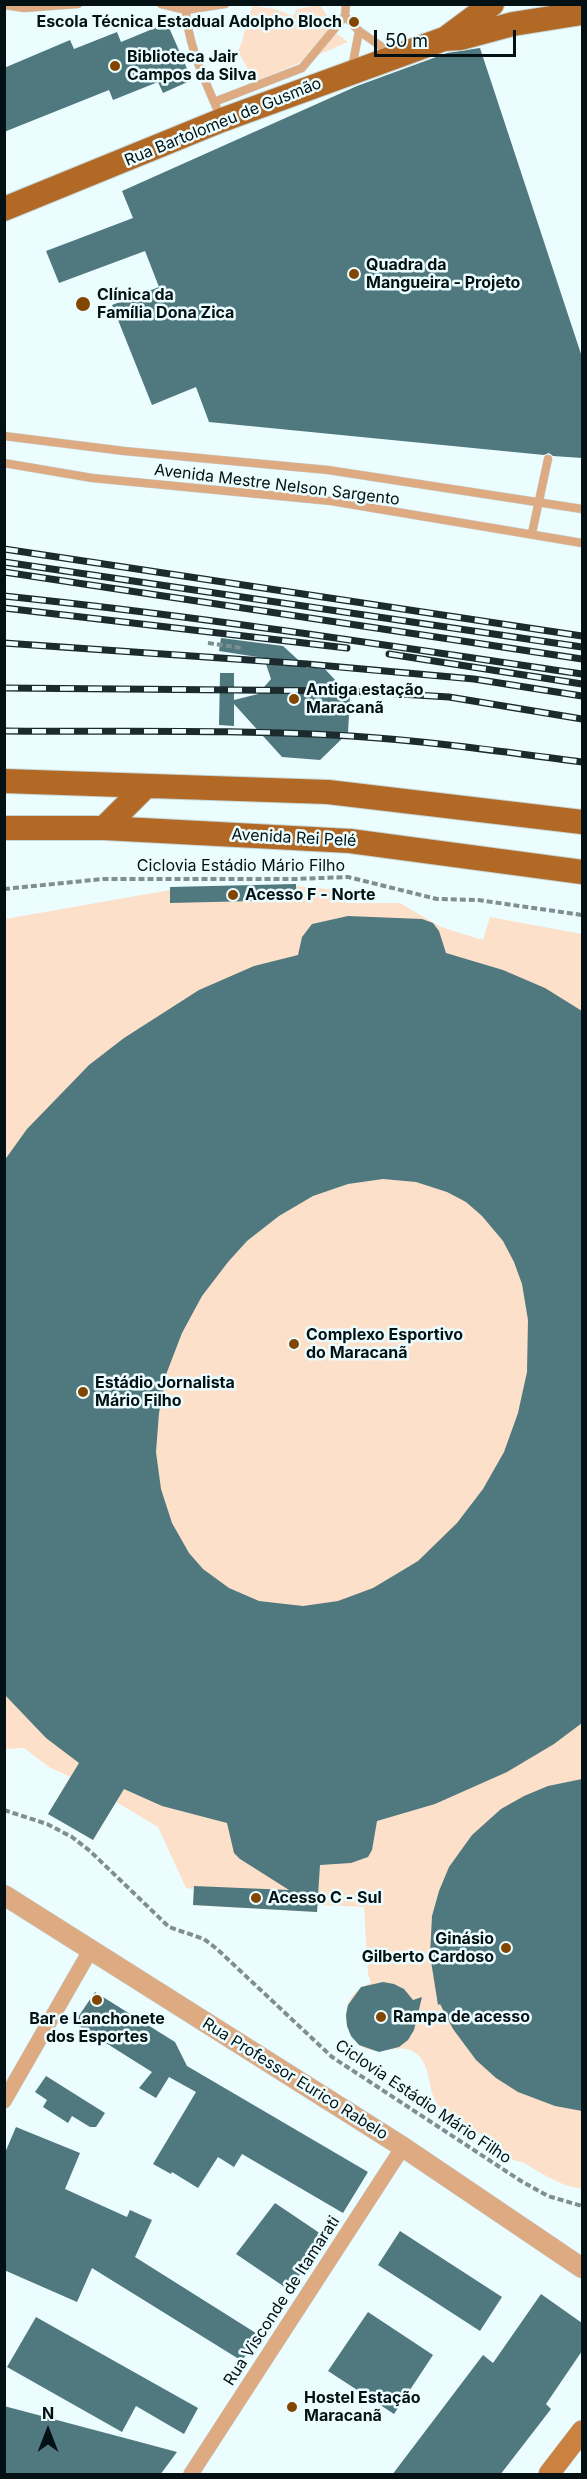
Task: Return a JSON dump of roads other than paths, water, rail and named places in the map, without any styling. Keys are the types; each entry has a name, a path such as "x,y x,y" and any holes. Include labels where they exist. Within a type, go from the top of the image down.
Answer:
{"main road":[{"name":"Rua Bartolomeu de Gusmão","path":"4,209 218,111 351,72 444,39 492,4"},
{"name":"Rua Bartolomeu de Gusmão","path":"444,39 461,38 513,24 582,13"},
{"path":"4,782 328,792 582,822"},
{"path":"104,828 145,787"},
{"name":"Avenida Rei Pelé","path":"4,828 104,828 350,841 582,872"},
{"path":"549,2475 582,2431"}],"street":[{"name":"Rua Professor Eurico Rabelo","path":"4,1895 403,2147 582,2268"},
{"path":"4,2101 90,1951"},
{"name":"Rua Visconde de Itamarati","path":"191,2475 403,2147"}],"lane":[{"path":"4,5 24,8 78,4"},
{"path":"161,4 186,7 225,4"},
{"path":"186,7 187,25 218,111 302,68 345,16 346,4"},
{"path":"345,16 359,31 395,57"},
{"path":"351,72 359,31"},
{"name":"Avenida Mestre Nelson Sargento","path":"4,436 124,451 328,470 582,509"},
{"path":"532,533 537,501 548,459"},
{"name":"Avenida Mestre Nelson Sargento","path":"4,463 92,478 331,501 582,543"}],"railway":[{"path":"4,549 582,636"},
{"path":"4,562 582,647"},
{"path":"4,572 582,659"},
{"path":"4,596 222,622 582,674"},
{"path":"4,608 347,648"},
{"path":"4,643 307,664 474,679 582,696"},
{"path":"389,654 582,684"},
{"path":"4,688 350,691 449,697 582,719"},
{"path":"4,731 221,732 351,736 582,762"}],"place":[{"name":"Escola Técnica Estadual Adolpho Bloch","path":"354,22"},
{"name":"Biblioteca Jair Campos da Silva","path":"115,66"},
{"name":"Quadra da Mangueira - Projeto","path":"354,274"},
{"name":"Clínica da Família Dona Zica","path":"83,304"},
{"name":"Antiga estação Maracanã","path":"294,699"},
{"name":"Acesso F - Norte","path":"233,895"},
{"name":"Complexo Esportivo do Maracanã","path":"294,1344"},
{"name":"Estádio Jornalista Mário Filho","path":"83,1392"},
{"name":"Acesso C - Sul","path":"256,1898"},
{"name":"Ginásio Gilberto Cardoso","path":"506,1948"},
{"name":"Bar e Lanchonete dos Esportes","path":"97,2000"},
{"name":"Rampa de acesso","path":"381,2017"},
{"name":"Hostel Estação Maracanã","path":"292,2407"}]}
